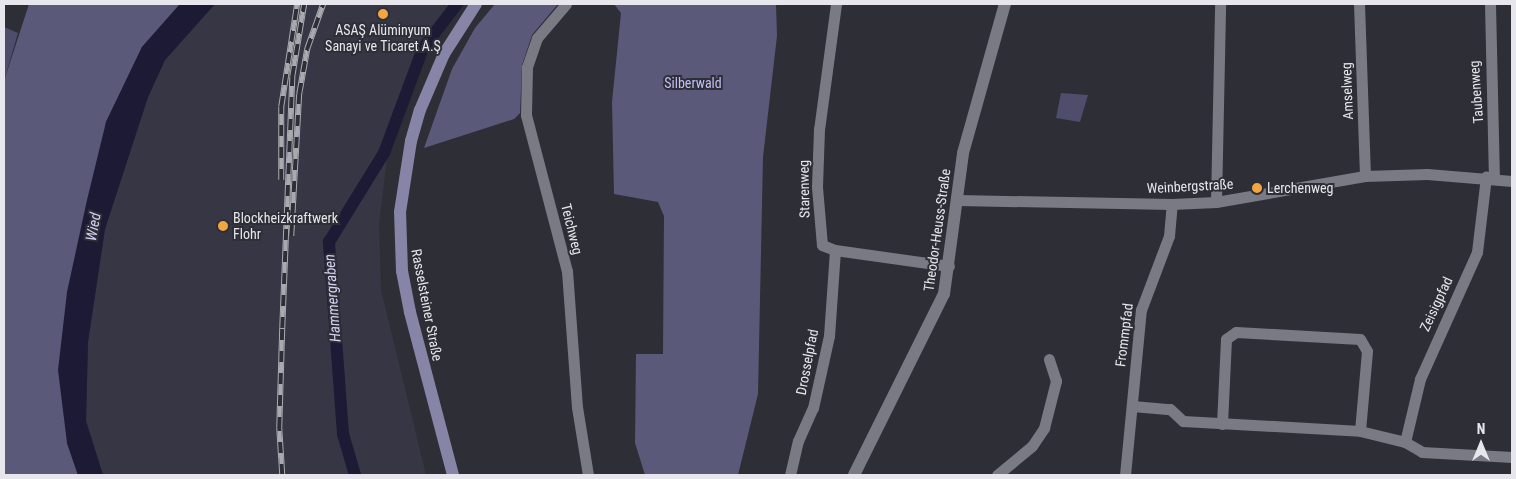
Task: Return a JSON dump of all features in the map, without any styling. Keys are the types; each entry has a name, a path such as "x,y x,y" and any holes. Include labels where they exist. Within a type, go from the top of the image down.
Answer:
{"main road":[{"name":"Rasselsteiner Straße","path":"453,475 410,312 401,264 400,212 411,141 420,110 444,54 476,4"}],"street":[{"name":"Teichweg","path":"566,4 537,38 527,67 526,115 567,271 578,407 588,475"},
{"name":"Starenweg","path":"835,250 822,245 817,187 819,129 836,4"},
{"name":"Theodor-Heuss-Straße","path":"854,475 902,374 937,314 949,266 970,119 1005,4"},
{"path":"1216,202 1220,4"},
{"name":"Amselweg","path":"1359,4 1364,176"},
{"name":"Taubenweg","path":"1490,4 1490,178"},
{"name":"Weinbergstraße","path":"958,200 1172,204 1216,202 1364,176 1427,174 1512,181"},
{"name":"Zeisigpfad","path":"1405,442 1420,379 1477,252 1490,178"},
{"name":"Frommpfad","path":"1125,475 1140,310 1169,236 1172,204"},
{"path":"835,250 949,266"},
{"name":"Drosselpfad","path":"790,475 798,441 813,408 828,345 835,250"},
{"path":"1222,424 1226,340 1236,332 1360,339 1367,351 1360,431"},
{"path":"997,475 1032,446 1044,428 1056,381 1050,359"},
{"path":"1132,406 1170,410 1183,421 1360,431 1405,442 1422,452 1512,457"}],"shaded area":[{"path":"215,4 462,4 429,47 387,159 379,224 381,290 426,475 103,475 86,421 88,342 105,229 148,97 165,60"},
{"path":"4,27 18,33 4,81"},
{"path":"1061,93 1088,95 1080,122 1056,118"}],"green space":[{"path":"29,4 180,4 142,47 106,122 67,443 78,475 4,475 4,81"},
{"path":"495,4 558,4 532,35 522,65 520,113 514,119 424,148 452,69 475,28"},
{"name":"Silberwald","path":"614,4 776,4 777,36 763,157 758,394 738,475 645,475 635,443 636,354 663,354 664,216 658,202 614,194 612,102 621,13"}],"water":[{"name":"Wied","path":"180,4 215,4 165,60 148,97 105,229 88,342 86,421 103,475 78,475 67,443 58,370 67,292 106,122 142,47"}],"waterway":[{"name":"Hammergraben","path":"355,475 343,434 329,242 384,153 423,48 457,4"}],"railway":[{"path":"281,180 281,107 297,4"},
{"path":"282,475 279,428 292,77 304,4"},
{"path":"291,236 299,94 307,49 323,4"}],"place":[{"name":"ASAŞ Alüminyum Sanayi ve Ticaret A.Ş","path":"383,14"},
{"name":"Lerchenweg","path":"1257,188"},
{"name":"Blockheizkraftwerk Flohr","path":"223,226"}]}
